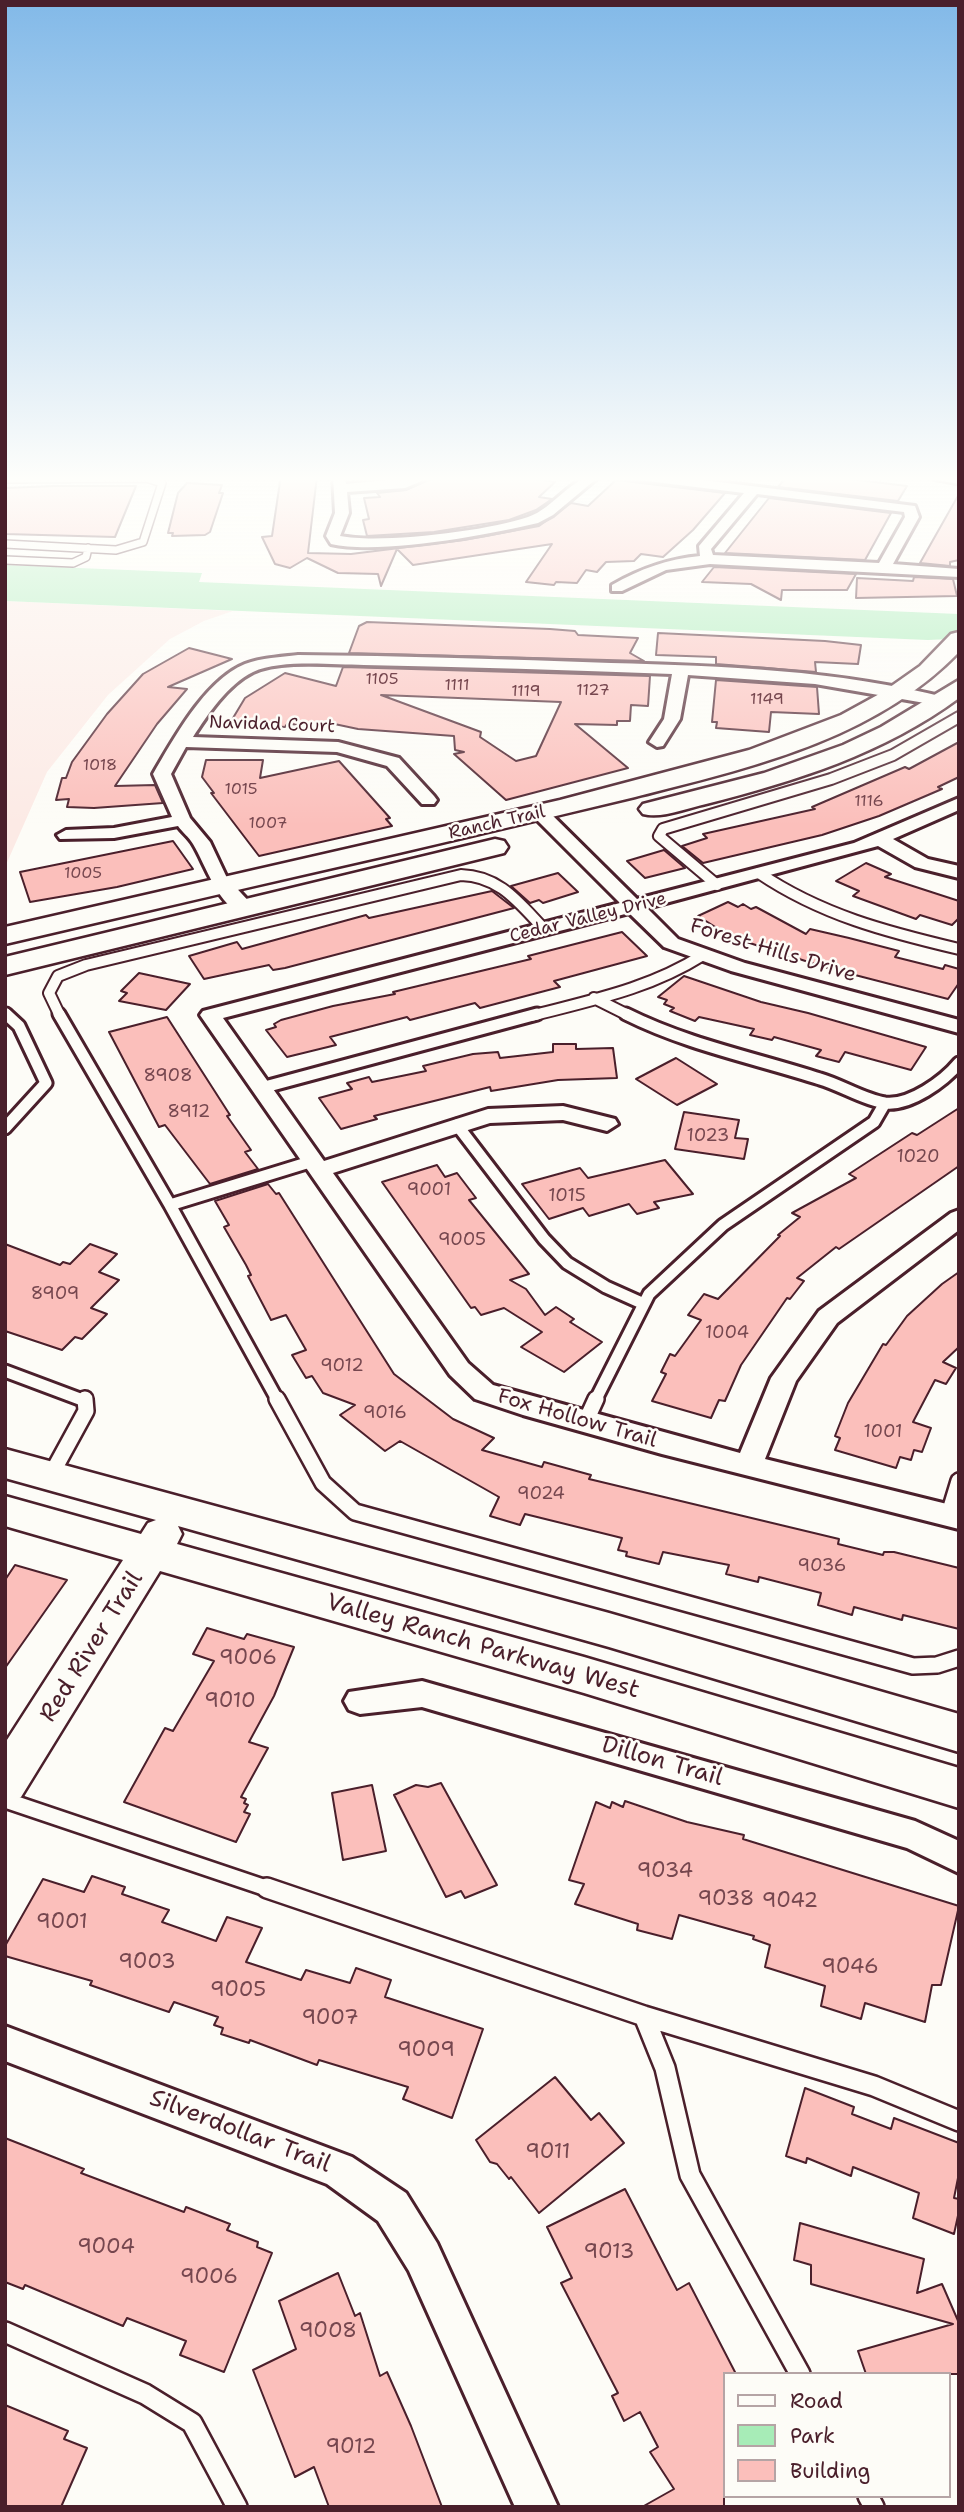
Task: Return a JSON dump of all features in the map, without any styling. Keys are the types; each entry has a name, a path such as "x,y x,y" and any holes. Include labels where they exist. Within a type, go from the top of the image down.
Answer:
{"main road":[{"name":"Ranch Trail","path":"5,966 246,909 549,822 791,742 858,715 900,690 943,658 959,639"},
{"name":"Ranch Trail","path":"5,936 224,885 735,789 815,764 953,702"},
{"path":"5,1463 609,1630 959,1733"},
{"name":"Red River Trail","path":"5,1783 151,1554 175,1509"},
{"name":"Valley Ranch Parkway West","path":"5,1511 584,1675 959,1788"}],"street":[{"path":"246,909 224,885 201,842 182,820 162,774 180,742 212,699 247,669 298,660 681,670 821,680 900,690 953,702"},
{"path":"657,742 672,719 681,670"},
{"name":"Navidad Court","path":"180,742 338,747 393,762 428,800"},
{"name":"Cedar Valley Drive","path":"211,1015 759,873 879,839 957,805"},
{"path":"66,835 114,833 182,820"},
{"name":"Forest Hills Drive","path":"549,822 671,943 738,967 959,1027"},
{"path":"879,839 922,863 959,872"},
{"name":"Fox Hollow Trail","path":"211,1015 459,1369 484,1392 585,1423 954,1516"},
{"path":"316,1166 488,1116 563,1113 607,1124"},
{"path":"749,1465 784,1378 828,1317 959,1218"},
{"name":"Dillon Trail","path":"360,1701 422,1694 915,1836 959,1858"},
{"name":"Silverdollar Trail","path":"5,2043 339,2170 392,2207 423,2257 537,2507"}],"lane":[{"path":"716,884 659,836 663,829 831,779 893,755 953,702"},
{"path":"759,873 792,898 829,914 959,949"},
{"path":"544,929 500,884 478,874 461,875 86,965 58,976 49,993 170,1205 323,1483 355,1512 913,1666 937,1665 959,1658"},
{"path":"261,1088 669,976 703,955"},
{"path":"594,998 666,1034 821,1079 885,1103 907,1100 952,1072 959,1063"},
{"path":"5,1013 19,1026 46,1083 5,1128"},
{"path":"585,1423 628,1331 649,1294 723,1225 874,1122 885,1103"},
{"path":"457,1125 544,1239 567,1263 606,1287 644,1304"},
{"path":"170,1205 316,1166"},
{"path":"5,1371 85,1399 86,1411 51,1475"},
{"path":"954,1516 959,1481"},
{"path":"5,1800 644,2016 874,2086 959,2122"},
{"path":"644,2016 665,2067 690,2175 799,2372"},
{"path":"5,2332 145,2394 192,2423 237,2507"}],"shaded area":[{"path":"5,601 233,611 204,621 170,639 108,695 47,772 5,867"}],"green space":[{"path":"5,592 442,592 959,614 959,629 952,639 928,640 5,601"}],"building":[{"path":"766,592 782,592 781,600"},
{"path":"856,592 956,592 957,596 856,598"},
{"path":"367,622 550,629 575,631 578,635 638,638 630,653 644,661 349,653 359,626"},
{"path":"658,633 861,645 858,664 815,662 816,672 716,664 716,657 656,655"},
{"path":"189,648 232,659 168,687 187,689 157,724 115,786 155,785 163,803 94,808 67,807 69,799 56,800 62,778 66,778 72,762 107,714 143,674"},
{"path":"343,667 650,676 648,706 631,705 630,721 617,721 617,725 575,724 628,768 506,800 454,754 464,752 455,750 454,736 358,729 325,722 330,726 287,724 285,727 230,723 245,698 285,673 336,686","holes":["381,695 561,702 536,756 516,761 480,737 481,732"]},
{"path":"716,680 817,687 819,714 771,712 769,732 716,728 717,722 712,722"},
{"path":"959,742 959,777 938,787 942,789 879,816 822,835 703,863 682,846 707,838 703,834 815,809 812,807 905,767 909,769"},
{"path":"206,760 263,760 260,778 339,761 390,818 386,819 392,826 259,856 202,777"},
{"path":"173,841 193,869 117,887 30,902 20,872"},
{"path":"664,850 685,868 645,878 627,861"},
{"path":"866,863 891,874 885,877 959,901 959,918 952,925 920,915 916,919 853,896 859,891 836,881"},
{"path":"558,873 578,892 543,903 539,900 530,903 511,886"},
{"path":"492,891 514,908 285,968 273,970 269,965 204,979 189,956 237,942 242,949 366,915 369,918"},
{"path":"728,902 738,907 743,904 751,909 756,907 806,934 810,929 899,951 895,957 943,969 945,965 959,969 959,983 948,999 824,967 731,937 698,916"},
{"path":"622,932 647,956 554,981 560,987 480,1008 475,1003 410,1020 407,1017 330,1037 336,1045 287,1057 266,1030 276,1027 274,1024 281,1020 531,959 528,956"},
{"path":"139,973 190,984 166,1010 119,1001 127,993 121,991"},
{"path":"684,976 761,1002 926,1047 911,1070 845,1052 839,1062 816,1056 821,1050 774,1037 772,1040 750,1035 754,1029 699,1017 695,1021 670,1011 674,1008 664,1004 667,1000 658,997"},
{"path":"167,1017 230,1115 227,1116 251,1150 245,1152 258,1169 210,1184 165,1125 159,1127 109,1032"},
{"path":"553,1044 576,1044 576,1049 613,1048 617,1078 558,1080 491,1091 490,1087 374,1116 377,1119 341,1129 319,1098 352,1089 347,1083 369,1077 372,1082 426,1071 423,1066 473,1054 498,1052 500,1058 553,1052"},
{"path":"676,1058 717,1084 677,1105 636,1079"},
{"path":"959,1108 959,1166 839,1249 836,1247 797,1278 804,1281 790,1299 787,1298 741,1365 725,1401 719,1400 711,1418 652,1401 666,1374 661,1372 670,1354 675,1356 701,1320 688,1315 704,1294 718,1299 780,1236 778,1235 800,1217 792,1213 856,1178 849,1174 912,1133 917,1135"},
{"path":"684,1112 739,1120 735,1138 748,1139 744,1159 675,1149"},
{"path":"665,1160 693,1194 654,1202 659,1208 637,1214 629,1204 589,1216 583,1208 549,1219 522,1184 580,1168 588,1178"},
{"path":"437,1165 445,1177 457,1173 476,1198 469,1200 529,1274 510,1280 526,1289 545,1315 556,1307 574,1319 570,1322 602,1342 564,1372 521,1347 542,1332 504,1308 481,1315 475,1307 471,1308 382,1182"},
{"path":"268,1184 276,1194 279,1193 394,1374 453,1419 494,1438 482,1450 542,1467 544,1462 591,1475 589,1479 839,1539 838,1544 883,1555 884,1552 894,1552 959,1568 959,1629 903,1615 902,1620 854,1607 852,1615 818,1605 821,1593 759,1577 758,1582 726,1574 729,1565 663,1552 659,1564 626,1556 627,1552 618,1550 622,1538 525,1514 520,1525 490,1516 499,1497 400,1441 385,1451 340,1415 355,1405 323,1393 312,1376 306,1378 292,1355 306,1350 286,1315 271,1320 248,1276 251,1275 246,1265 224,1227 229,1225 215,1201"},
{"path":"5,1244 60,1265 63,1262 70,1264 90,1244 117,1254 99,1272 119,1280 91,1308 107,1314 82,1339 75,1337 62,1350 5,1331"},
{"path":"959,1272 959,1347 943,1362 956,1368 946,1384 935,1380 913,1422 931,1428 922,1452 914,1450 911,1460 900,1457 896,1468 835,1450 840,1438 835,1436 848,1403 883,1344 886,1345 907,1316"},
{"path":"15,1565 67,1580 5,1668 5,1580"},
{"path":"207,1628 244,1639 247,1634 294,1647 274,1696 249,1742 268,1748 241,1797 246,1799 244,1803 248,1805 244,1812 250,1814 236,1842 124,1802 165,1728 173,1731 214,1661 193,1654"},
{"path":"441,1783 497,1885 465,1898 461,1891 446,1897 394,1795 416,1785 428,1787"},
{"path":"372,1785 386,1851 343,1860 332,1793"},
{"path":"625,1801 687,1822 744,1835 743,1839 959,1906 941,1985 932,1985 925,2022 865,2003 861,2019 821,2006 825,1986 765,1967 770,1945 753,1939 754,1936 679,1915 672,1939 637,1930 638,1924 575,1904 584,1884 569,1880 596,1802 610,1808 612,1802 623,1807"},
{"path":"92,1876 125,1887 122,1894 169,1910 162,1922 216,1941 227,1917 262,1928 246,1962 301,1980 306,1970 350,1983 356,1968 391,1980 385,1997 483,2029 452,2118 403,2099 408,2087 319,2060 317,2065 250,2040 249,2043 221,2034 223,2028 214,2025 218,2017 174,2002 169,2012 90,1985 92,1981 5,1956 5,1946 43,1879 84,1892"},
{"path":"555,2077 591,2120 599,2113 624,2143 539,2213 511,2177 509,2179 497,2164 490,2162 476,2140"},
{"path":"805,2088 854,2107 852,2114 891,2129 894,2118 959,2143 959,2173 954,2198 959,2199 959,2211 954,2234 913,2218 919,2193 853,2167 851,2176 807,2158 806,2163 786,2156"},
{"path":"5,2138 84,2169 81,2173 184,2212 186,2207 230,2224 227,2230 258,2242 257,2247 272,2253 224,2372 180,2355 186,2341 127,2318 123,2326 25,2285 23,2289 5,2282"},
{"path":"625,2189 677,2290 689,2283 735,2372 722,2372 724,2507 642,2507 674,2489 650,2452 658,2447 640,2412 624,2421 612,2396 618,2393 561,2283 572,2278 547,2227"},
{"path":"800,2223 924,2259 917,2293 942,2284 959,2323 959,2374 865,2372 858,2351 953,2324 811,2284 811,2265 794,2260"},
{"path":"338,2273 355,2316 360,2313 380,2376 387,2372 411,2426 442,2507 329,2507 314,2467 295,2477 253,2370 296,2349 279,2301"},
{"path":"5,2405 68,2431 64,2439 87,2448 61,2507 5,2507"}]}
